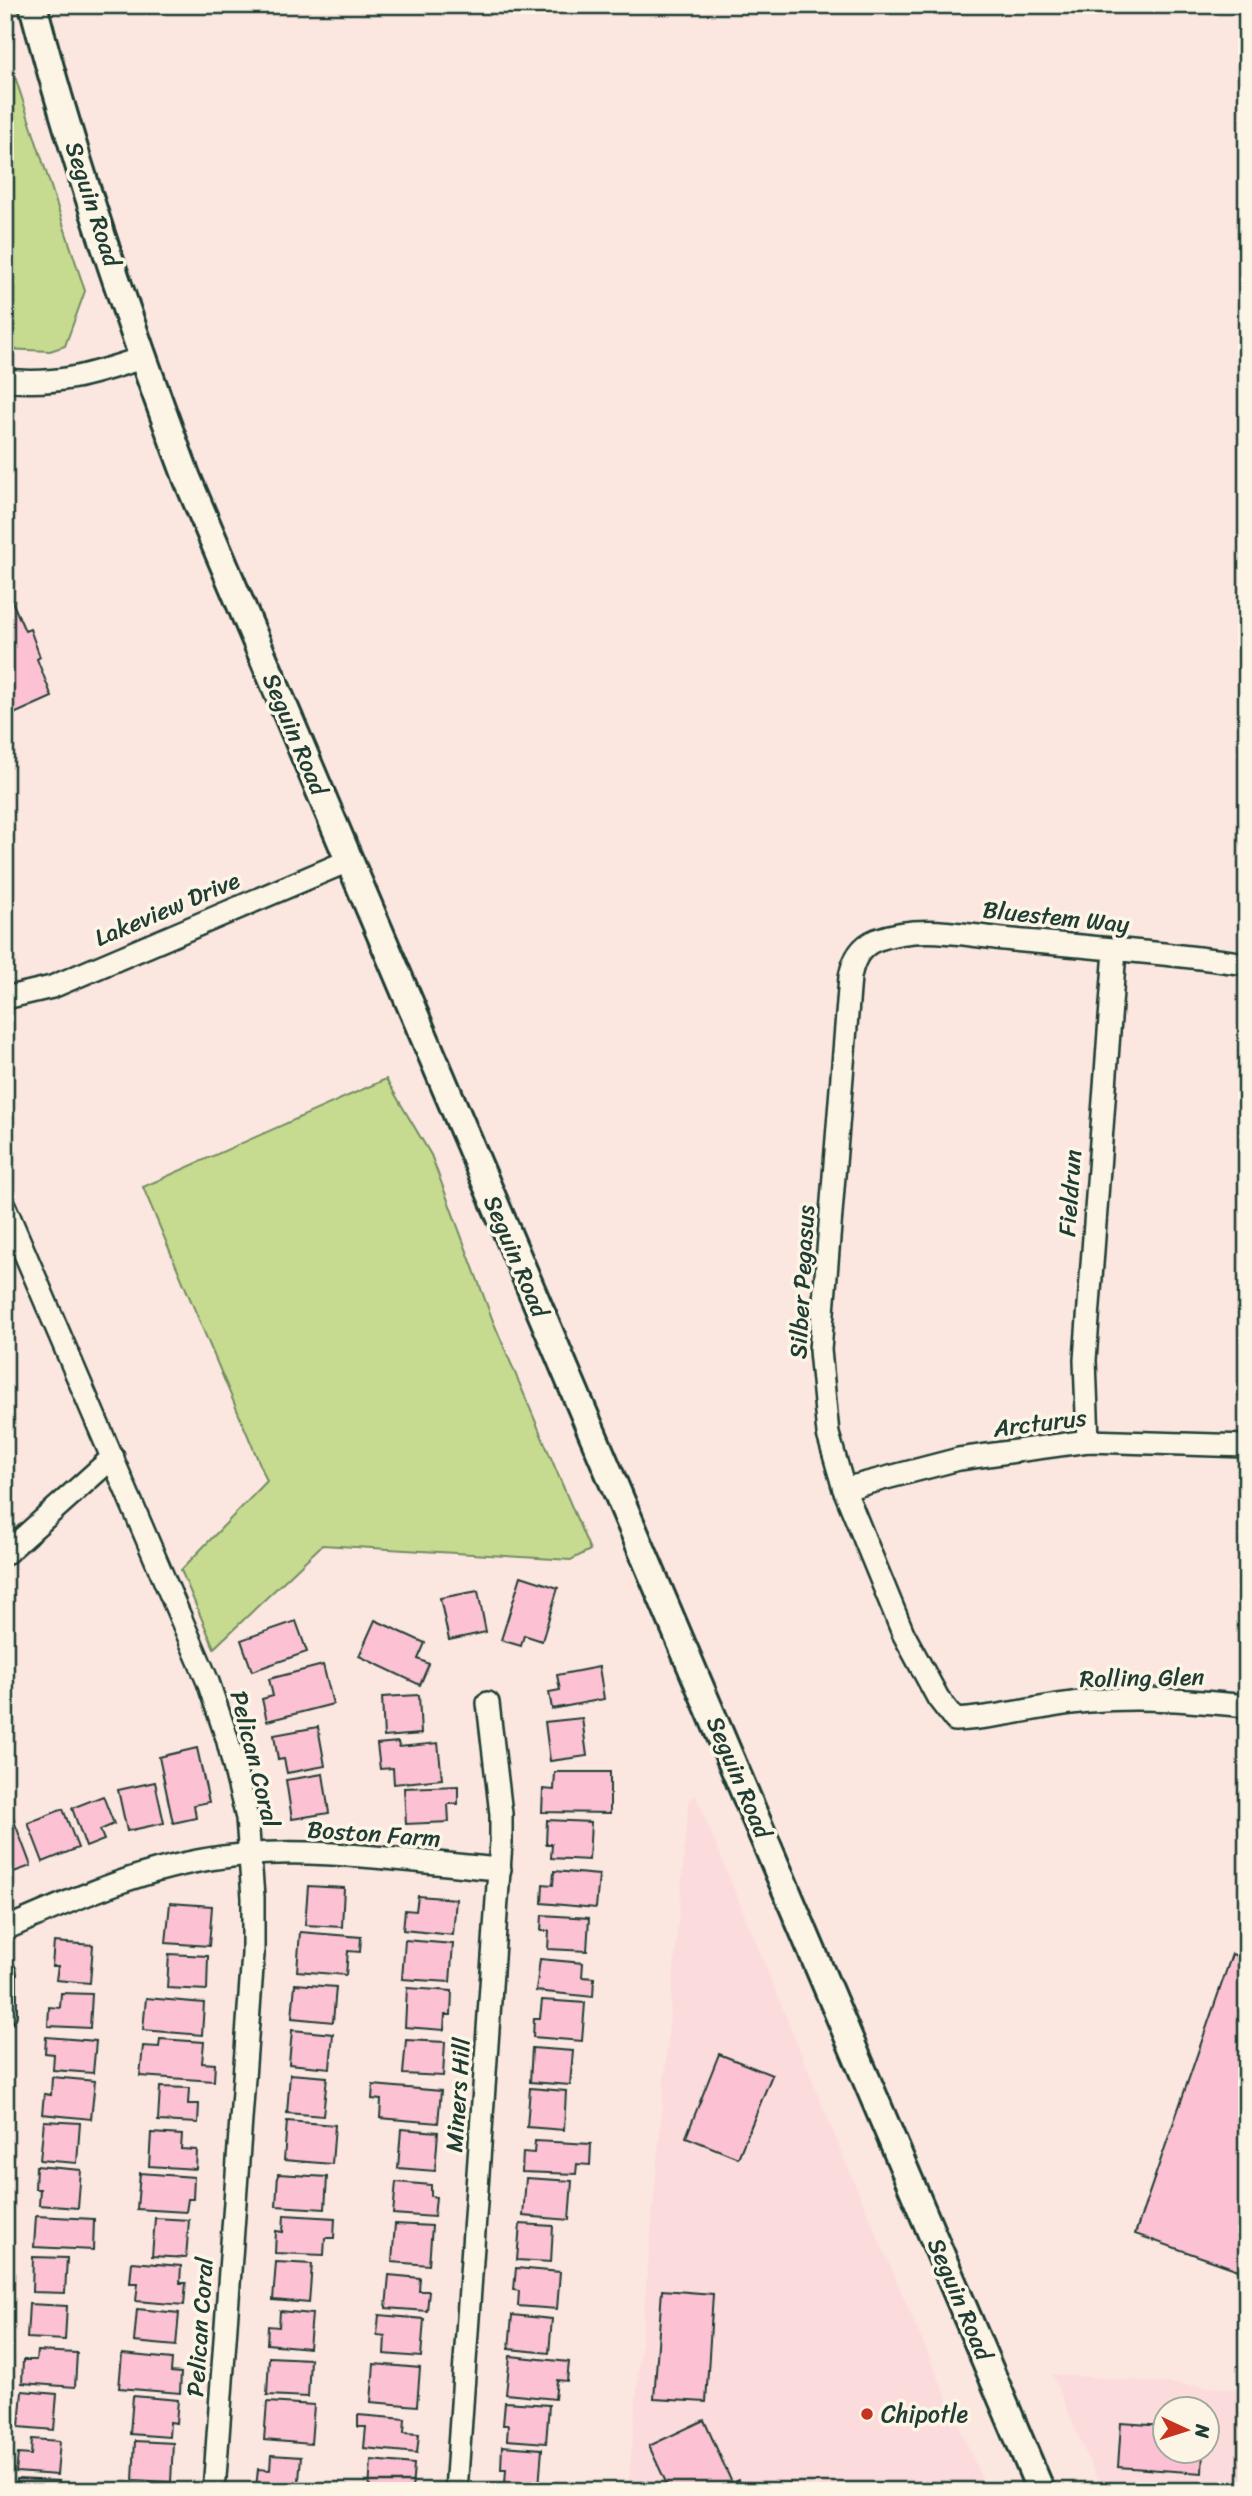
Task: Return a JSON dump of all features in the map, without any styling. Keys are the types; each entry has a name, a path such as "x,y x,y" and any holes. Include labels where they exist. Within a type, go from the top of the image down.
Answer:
{"main road":[{"name":"Seguin Road","path":"33,5 88,193 142,358 187,478 1041,2491"}],"street":[{"path":"5,380 37,383 77,379 142,358"},
{"name":"Lakeview Drive","path":"5,998 52,987 348,861"},
{"name":"Bluestem Way","path":"862,949 873,941 896,935 943,930 993,939 1247,964"},
{"name":"Silber Pegasus","path":"862,949 853,961 850,977 820,1350 828,1434 844,1489 903,1633 938,1698 955,1720"},
{"name":"Fieldrun","path":"1088,1441 1086,1360 1115,950"},
{"name":"Pelican Coral","path":"5,1207 13,1251 113,1457 208,1682 238,1779 252,1854 253,1954 214,2491"},
{"name":"Arcturus","path":"844,1489 959,1459 1088,1441 1247,1446"},
{"path":"5,1554 113,1457"},
{"name":"Rolling Glen","path":"955,1720 1006,1716 1089,1701 1177,1699 1247,1706"},
{"name":"Miners Hill","path":"456,2491 500,1869 501,1814 488,1703"},
{"name":"Boston Farm","path":"5,1929 79,1896 145,1873 203,1860 252,1854 307,1854 500,1869"},
{"path":"5,1973 5,2014"}],"shaded area":[{"path":"696,1796 843,2156 987,2491 628,2491 689,1800"},
{"path":"1052,2374 1247,2390 1247,2491 1102,2491"}],"green space":[{"path":"5,46 85,291 65,346 50,351 5,349"},
{"path":"386,1079 431,1155 493,1321 590,1550 571,1560 322,1545 214,1648 181,1570 267,1481 143,1187"}],"building":[{"path":"8,592 25,631 30,629 40,657 37,659 52,697 5,718"},
{"path":"521,1576 558,1588 542,1641 524,1635 521,1646 501,1640"},
{"path":"478,1591 486,1632 449,1640 440,1598"},
{"path":"375,1620 425,1643 418,1659 429,1664 420,1685 359,1656"},
{"path":"296,1621 307,1652 252,1671 241,1640"},
{"path":"323,1665 333,1704 267,1721 262,1699 273,1696 269,1679"},
{"path":"599,1667 604,1699 552,1709 549,1692 560,1690 557,1675"},
{"path":"419,1695 421,1734 384,1737 382,1697"},
{"path":"582,1718 587,1756 550,1761 545,1722"},
{"path":"318,1727 325,1766 287,1773 284,1759 278,1760 274,1735"},
{"path":"398,1742 399,1747 438,1743 442,1779 394,1784 393,1768 380,1769 377,1744"},
{"path":"197,1748 209,1802 194,1805 196,1818 173,1823 159,1757"},
{"path":"555,1772 610,1772 610,1813 542,1812 543,1789 554,1790"},
{"path":"323,1774 329,1813 292,1819 286,1780"},
{"path":"155,1782 164,1823 127,1831 118,1790"},
{"path":"458,1786 458,1804 448,1804 449,1822 406,1824 404,1788"},
{"path":"103,1796 114,1824 100,1830 104,1840 86,1847 72,1808"},
{"path":"63,1809 78,1848 43,1862 28,1823"},
{"path":"13,1818 31,1866 5,1875 5,1821"},
{"path":"547,1820 591,1822 589,1860 551,1858 552,1844 546,1844"},
{"path":"554,1871 599,1875 596,1908 542,1903 543,1884 553,1885"},
{"path":"308,1886 344,1888 342,1927 305,1925"},
{"path":"418,1896 456,1899 453,1935 403,1930 405,1910 416,1911"},
{"path":"170,1903 212,1906 209,1946 166,1943"},
{"path":"542,1915 589,1918 587,1951 548,1949 549,1931 541,1931"},
{"path":"300,1932 361,1937 360,1952 348,1951 346,1975 297,1971"},
{"path":"405,1940 453,1944 450,1982 402,1979"},
{"path":"54,1942 93,1945 90,1983 56,1980 58,1966 52,1966"},
{"path":"169,1954 208,1956 207,1990 167,1988"},
{"path":"1232,1954 1247,1959 1247,2273 1135,2234"},
{"path":"540,1959 583,1963 582,1977 594,1978 593,1997 536,1991"},
{"path":"295,1984 336,1987 333,2022 292,2018"},
{"path":"407,1988 452,1991 451,2015 445,2015 444,2030 405,2027"},
{"path":"61,1993 92,1994 90,2028 48,2026 49,2007 60,2008"},
{"path":"146,1998 204,2003 202,2035 143,2030"},
{"path":"542,2000 585,2003 582,2041 533,2037 534,2018 540,2018"},
{"path":"292,2030 333,2034 330,2068 289,2064"},
{"path":"46,2037 96,2041 93,2073 53,2070 54,2054 45,2053"},
{"path":"160,2039 204,2042 202,2063 215,2064 214,2081 140,2076 143,2046 159,2047"},
{"path":"406,2040 445,2042 443,2076 403,2074"},
{"path":"532,2048 573,2051 570,2085 530,2082"},
{"path":"719,2054 772,2075 738,2158 686,2137"},
{"path":"290,2074 327,2077 323,2116 287,2113"},
{"path":"52,2077 95,2081 91,2119 42,2114 44,2094 51,2095"},
{"path":"373,2085 441,2091 438,2123 380,2118 381,2100 372,2099"},
{"path":"160,2087 189,2088 188,2104 199,2104 198,2123 158,2121"},
{"path":"530,2088 566,2091 564,2130 527,2127"},
{"path":"44,2121 80,2123 77,2163 40,2160"},
{"path":"287,2121 335,2125 332,2164 284,2160"},
{"path":"401,2129 438,2132 435,2171 398,2168"},
{"path":"151,2133 182,2135 181,2149 197,2150 196,2169 149,2166"},
{"path":"535,2141 591,2144 590,2165 577,2164 576,2174 522,2172 523,2152 534,2153"},
{"path":"36,2166 81,2170 78,2208 39,2205 40,2189 35,2189"},
{"path":"140,2173 194,2177 193,2199 188,2199 186,2212 137,2209"},
{"path":"278,2174 327,2177 325,2209 276,2206"},
{"path":"526,2178 572,2181 569,2220 523,2216"},
{"path":"396,2182 431,2185 431,2196 436,2197 434,2217 393,2214"},
{"path":"284,2215 335,2218 334,2238 325,2238 324,2255 275,2253 276,2231 283,2232"},
{"path":"36,2216 94,2219 93,2250 34,2247"},
{"path":"155,2218 189,2220 186,2258 152,2256"},
{"path":"395,2224 432,2226 429,2265 392,2262"},
{"path":"520,2224 553,2226 551,2262 517,2260"},
{"path":"33,2257 67,2258 65,2293 32,2292"},
{"path":"132,2262 181,2266 180,2283 186,2283 184,2305 136,2301 138,2283 130,2283"},
{"path":"276,2262 312,2264 309,2303 273,2300"},
{"path":"516,2268 560,2272 557,2309 518,2306 519,2291 514,2290"},
{"path":"389,2275 420,2278 419,2291 429,2291 427,2311 386,2308"},
{"path":"662,2290 713,2294 706,2402 654,2399"},
{"path":"29,2304 67,2306 65,2340 27,2338"},
{"path":"137,2309 179,2313 176,2346 134,2342"},
{"path":"280,2311 312,2314 309,2348 267,2344 268,2326 279,2327"},
{"path":"379,2315 424,2319 421,2357 384,2354 385,2336 377,2335"},
{"path":"512,2315 552,2319 549,2353 509,2349"},
{"path":"37,2351 77,2353 75,2387 22,2383 23,2360 36,2360"},
{"path":"122,2354 172,2359 171,2372 181,2373 180,2393 119,2388"},
{"path":"510,2356 569,2362 567,2381 557,2380 555,2399 506,2394"},
{"path":"269,2357 310,2359 308,2397 267,2395"},
{"path":"374,2364 420,2368 417,2406 371,2402"},
{"path":"22,2391 57,2394 54,2430 19,2427"},
{"path":"133,2396 178,2400 176,2423 170,2422 169,2437 130,2434"},
{"path":"267,2402 314,2405 311,2444 264,2440"},
{"path":"505,2402 549,2405 546,2443 507,2440 508,2425 503,2425"},
{"path":"358,2415 405,2419 404,2433 419,2434 417,2453 364,2448 366,2427 358,2427"},
{"path":"704,2420 732,2483 738,2480 743,2491 670,2491 649,2446"},
{"path":"1121,2423 1150,2425 1150,2464 1202,2464 1202,2473 1118,2467"},
{"path":"32,2439 60,2441 57,2475 16,2472 18,2454 31,2455"},
{"path":"135,2441 173,2443 171,2482 133,2480"},
{"path":"502,2446 542,2449 539,2487 505,2484 506,2469 501,2469"},
{"path":"271,2455 301,2457 298,2491 256,2488 258,2469 270,2470"},
{"path":"371,2460 414,2464 412,2491 369,2491"},
{"path":"17,2479 59,2481 58,2491 17,2491"},
{"path":"121,2485 164,2488 164,2491 121,2491"}],"place":[{"name":"Chipotle","path":"867,2414"}]}
